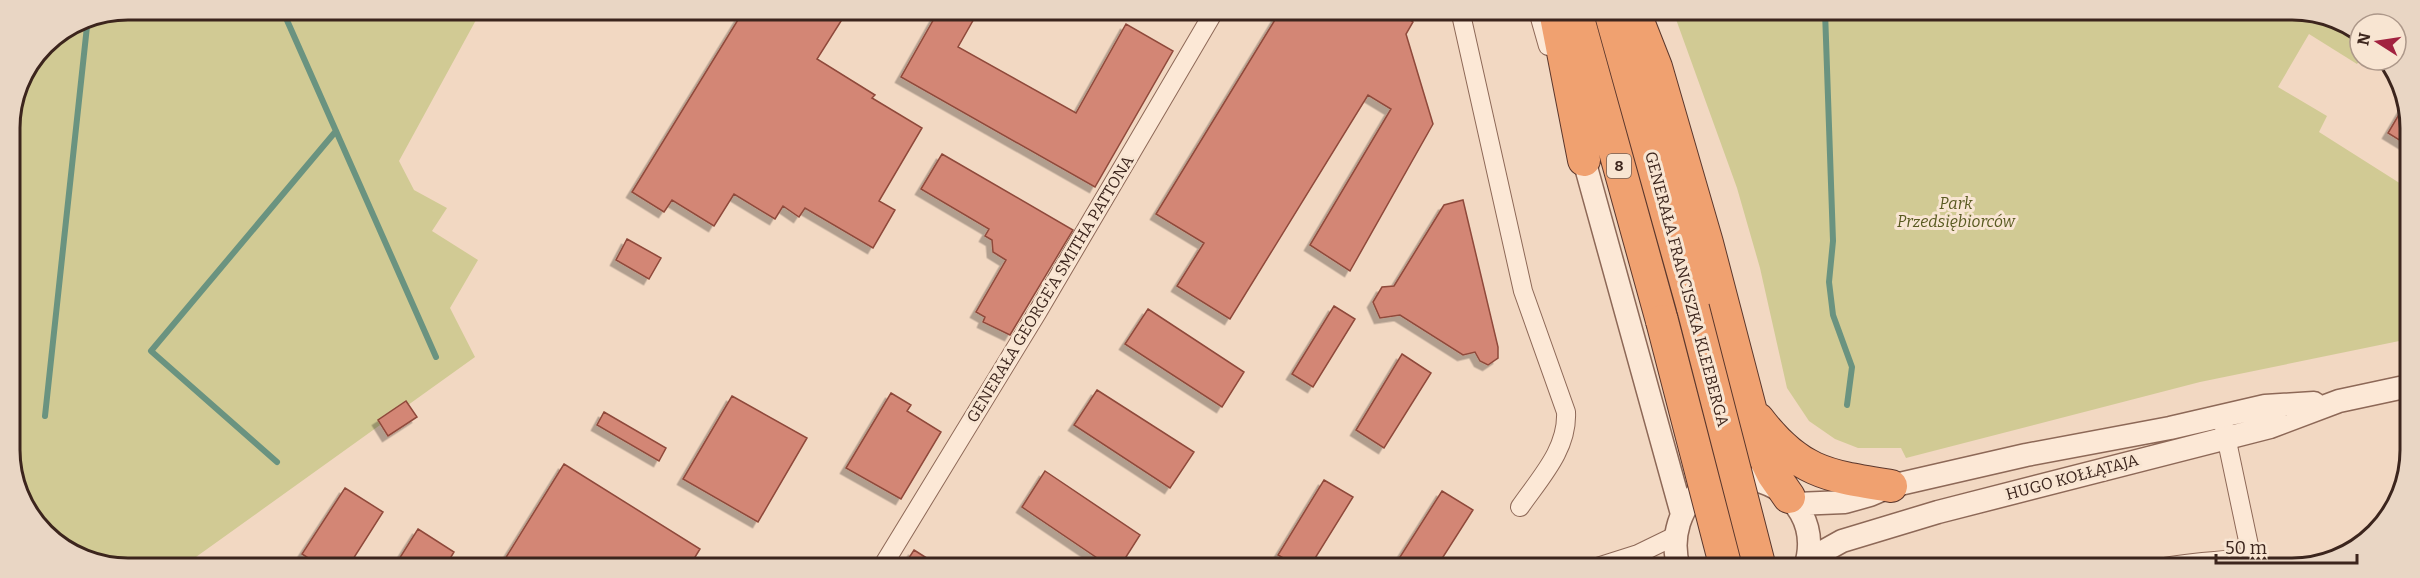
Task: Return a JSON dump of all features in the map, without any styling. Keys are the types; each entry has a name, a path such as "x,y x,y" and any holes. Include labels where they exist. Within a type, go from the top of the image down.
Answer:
{"highway":[{"path":"1557,20 1584,160"},
{"name":"GENERAŁA FRANCISZKA KLEEBERGA","path":"1579,20 1662,321 1723,558"},
{"name":"GENERAŁA FRANCISZKA KLEEBERGA","path":"1613,20 1693,308 1757,558"},
{"path":"1638,20 1656,67 1707,243 1766,463 1792,501"},
{"path":"1752,411 1774,440 1799,461 1844,479 1891,486"}],"street":[{"name":"GENERAŁA GEORGE'A SMITHA PATTONA","path":"887,558 1037,313 1209,20"},
{"path":"1462,20 1523,291 1566,412 1567,424 1561,446 1521,507"},
{"path":"1541,20 1584,160 1682,514"},
{"name":"HUGO KOŁŁĄTAJA","path":"1792,501 1845,502 1891,486 2026,455 2224,427 2270,427 2339,401 2400,388"},
{"path":"2224,427 2251,558"},
{"name":"HUGO KOŁŁĄTAJA","path":"1814,558 1825,548 1859,535 2224,427"},
{"path":"1676,558 1675,536 1682,514 1693,499 1707,488 1723,480 1740,478 1758,480 1774,486 1792,501 1806,525 1808,558"},
{"path":"1625,558 1675,536"}],"green space":[{"path":"120,20 476,20 399,161 414,190 447,208 432,231 478,260 450,308 475,357 195,558 120,558 93,553 73,544 51,527 34,505 25,485 20,465 20,113 28,86 38,67 56,46 73,34 93,25"},
{"name":"Park Przedsiębiorców","path":"1676,20 2307,20 2321,23 2348,35 2348,58 2309,34 2278,87 2327,116 2319,132 2400,183 2400,341 2200,382 1906,458 1901,448 1858,448 1835,439 1809,421 1787,388 1760,268 1737,188"}],"building":[{"path":"738,20 842,20 817,59 875,95 872,98 922,128 879,201 895,210 873,248 805,208 799,217 783,206 775,219 734,194 714,226 672,200 664,212 632,192"},
{"path":"933,20 973,20 958,47 1076,113 1126,24 1173,51 1095,187 901,77"},
{"path":"1275,20 1410,20 1413,22 1406,34 1433,124 1350,271 1310,245 1391,109 1368,95 1230,319 1177,286 1204,243 1156,214"},
{"path":"2399,114 2400,140 2388,133"},
{"path":"942,154 1073,230 1010,335 983,322 985,317 976,312 1006,260 993,252 992,240 985,236 989,229 921,189"},
{"path":"1463,200 1498,347 1498,358 1488,365 1480,361 1475,352 1463,355 1400,315 1380,318 1373,302 1382,287 1394,286 1444,205"},
{"path":"627,239 661,258 649,279 616,260"},
{"path":"1334,306 1355,319 1313,387 1292,374"},
{"path":"1148,309 1244,372 1222,407 1125,344"},
{"path":"1402,354 1431,373 1384,448 1356,430"},
{"path":"1097,390 1194,452 1170,488 1074,425"},
{"path":"891,393 911,405 907,411 941,432 901,499 846,468"},
{"path":"732,396 807,438 758,522 683,479"},
{"path":"406,401 417,417 388,436 378,420"},
{"path":"604,412 666,448 659,461 597,425"},
{"path":"564,464 700,549 694,558 506,558"},
{"path":"1045,471 1140,535 1125,558 1097,558 1022,507"},
{"path":"1324,480 1353,497 1315,558 1283,558 1278,555"},
{"path":"345,488 383,512 354,558 308,558 302,554"},
{"path":"1442,491 1473,510 1442,558 1399,558"},
{"path":"418,529 454,552 450,558 400,558"},
{"path":"914,550 927,558 909,558"}],"waterway":[{"path":"287,20 436,357"},
{"path":"1825,20 1833,241 1829,282 1833,315 1852,367 1847,405"},
{"path":"45,416 87,28"},
{"path":"277,462 151,351 336,131"}]}
